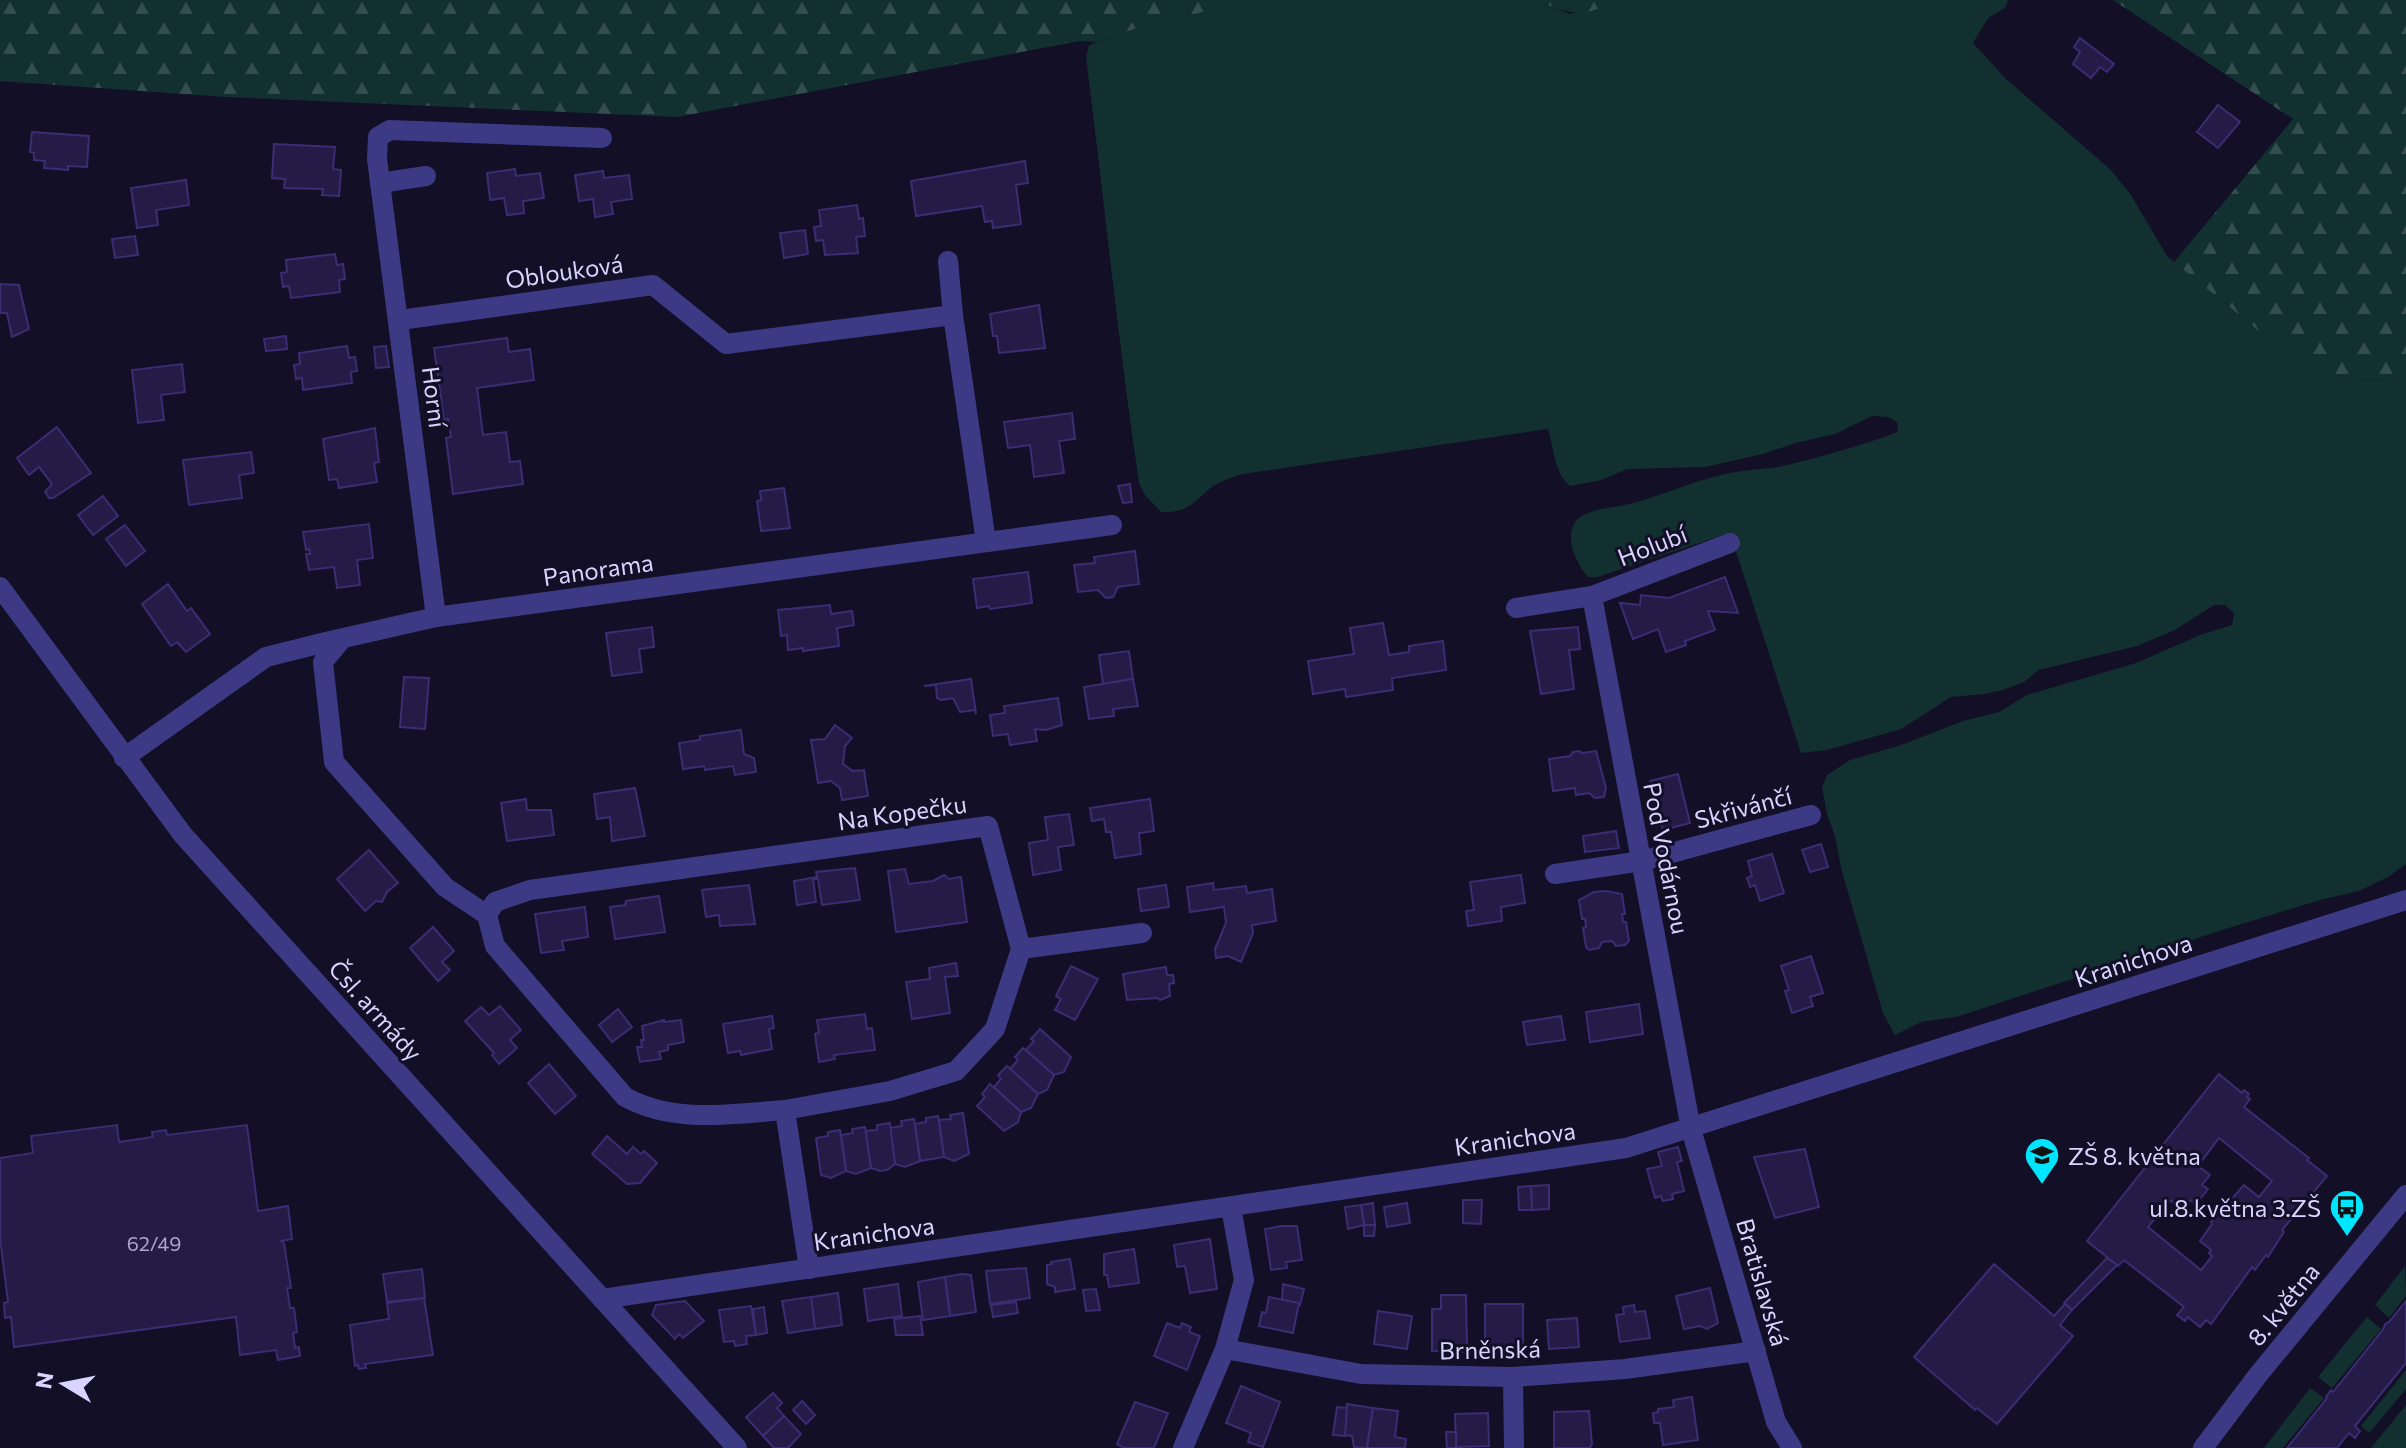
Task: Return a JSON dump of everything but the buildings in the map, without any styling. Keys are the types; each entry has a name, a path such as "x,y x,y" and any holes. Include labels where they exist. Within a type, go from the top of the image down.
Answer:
{"street":[{"name":"Horní","path":"436,617 380,183 376,148 378,137 390,130 602,138"},
{"path":"380,183 426,176"},
{"path":"948,261 986,542"},
{"name":"Oblouková","path":"400,320 653,285 726,344 953,315"},
{"name":"Panorama","path":"124,758 266,657 342,639 436,617 1112,525"},
{"name":"Holubí","path":"1516,608 1592,596 1730,543"},
{"name":"Čsl. armády","path":"0,587 183,835 737,1448"},
{"name":"Pod Vodárnou","path":"1592,596 1691,1129"},
{"path":"342,639 323,662 334,762 445,887 487,915 495,946 625,1097 643,1107 692,1117 785,1110 890,1091 956,1071 995,1029 1021,949 1142,933"},
{"name":"Skřivánčí","path":"1555,874 1642,861 1811,815"},
{"name":"Na Kopečku","path":"487,915 495,902 530,890 988,826 1021,949"},
{"name":"Kranichova","path":"602,1299 1626,1148 2406,900"},
{"path":"785,1110 809,1269"},
{"name":"Bratislavská","path":"1691,1129 1776,1422 1792,1448"},
{"name":"8. května","path":"2203,1448 2258,1375 2406,1195"},
{"path":"1183,1448 1225,1349 1244,1280 1231,1207"},
{"name":"Brněnská","path":"1225,1349 1361,1374 1513,1377 1625,1369 1756,1351"},
{"path":"1513,1377 1514,1448"}],"green space":[{"path":"0,0 1240,0 1149,24 1097,42 1080,41 677,117 226,97 0,81"},
{"path":"1234,0 1536,0 1570,14 1615,0 2008,0 2005,8 1988,18 1973,43 2005,78 2111,170 2131,195 2167,256 2259,331 2316,356 2337,375 2353,380 2391,379 2406,384 2406,864 2359,891 2222,930 1956,1017 1921,1022 1895,1035 1883,1013 1841,868 1822,787 1827,775 1850,760 1901,745 1963,721 1999,712 2027,695 2136,663 2200,635 2232,625 2234,613 2225,605 2214,605 2175,630 2137,646 2039,670 2024,682 2003,690 1951,697 1901,729 1827,750 1801,753 1736,551 1726,534 1598,577 1588,577 1573,550 1572,528 1581,516 1595,510 1633,503 1729,473 1779,467 1815,458 1898,432 1897,422 1888,417 1872,416 1835,434 1705,467 1627,469 1602,480 1570,486 1558,467 1548,429 1243,474 1215,485 1187,508 1161,512 1145,495 1139,483 1086,57 1089,45"},
{"path":"1536,0 1615,0 1594,10 1575,12"},
{"path":"2113,0 2406,0 2406,384 2391,379 2353,380 2337,375 2316,356 2259,331 2174,262 2293,119"},
{"path":"2405,1266 2406,1296 2389,1318 2375,1305"},
{"path":"2367,1317 2381,1329 2332,1388 2318,1377"},
{"path":"2406,1370 2406,1389 2369,1433 2361,1426"},
{"path":"2310,1388 2324,1398 2283,1448 2264,1448"},
{"path":"2406,1405 2406,1448 2371,1448"}],"place":[{"name":"ZŠ 8. května","path":"2042,1186"},
{"name":"ul.8.května 3.ZŠ","path":"2347,1238"}]}
